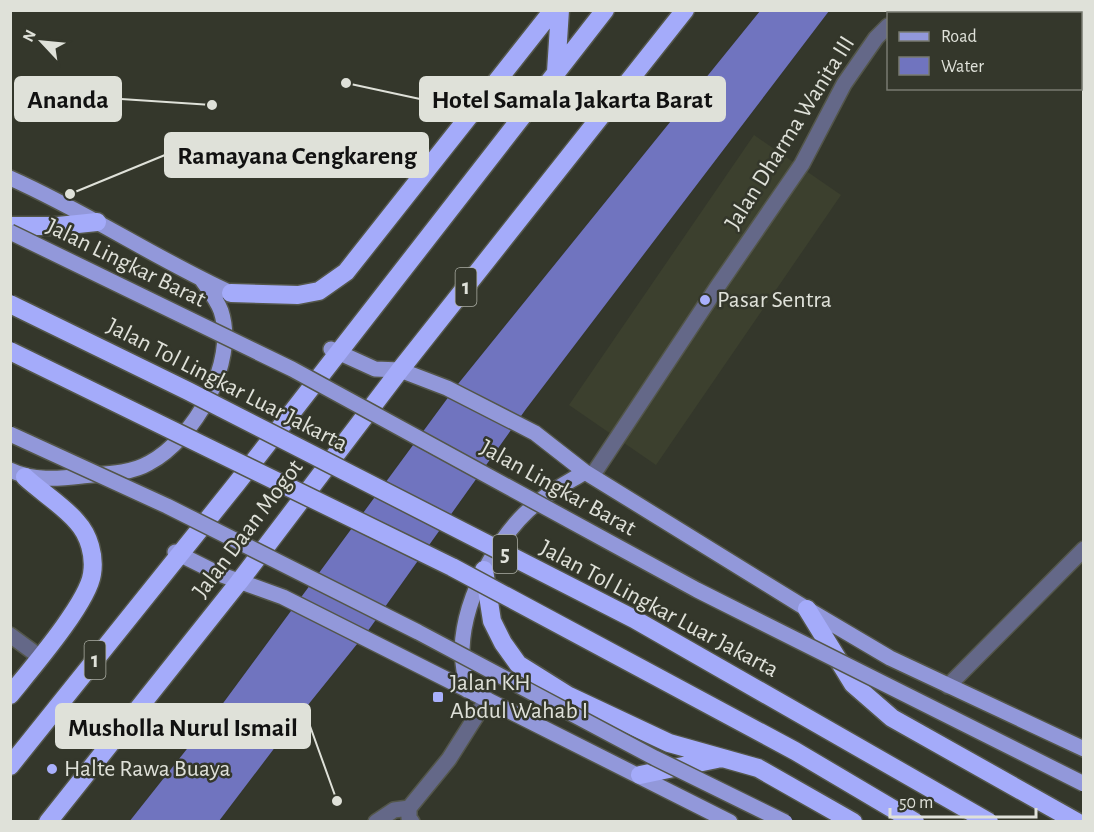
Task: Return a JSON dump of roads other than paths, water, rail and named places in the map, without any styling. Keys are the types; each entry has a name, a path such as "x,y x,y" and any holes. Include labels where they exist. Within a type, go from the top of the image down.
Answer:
{"highway":[{"path":"231,293 298,295 319,291 346,272 553,10"},
{"path":"556,72 560,10"},
{"name":"Jalan Daan Mogot","path":"10,766 605,10"},
{"name":"Jalan Daan Mogot","path":"48,822 238,582 400,370 685,10"},
{"path":"10,226 58,226 97,222"},
{"name":"Jalan Tol Lingkar Luar Jakarta","path":"10,304 188,391 634,620 989,822"},
{"name":"5","path":"10,351 452,567 795,752 915,822"},
{"path":"10,695 66,623 88,587 93,559 90,546 77,522 18,474"},
{"path":"483,570 492,621 503,644 518,664 569,696 669,743 758,768 853,822"},
{"path":"807,609 853,684 892,718 1077,822"},
{"path":"640,775 722,758"}],"main road":[{"name":"Jalan Lingkar Barat","path":"10,178 46,194 202,280 231,293"},
{"name":"Jalan Lingkar Barat","path":"10,232 292,369 697,590 1083,784"},
{"path":"18,474 74,477 120,472 147,465 169,451 191,426 209,395 218,374 223,351 221,312 202,280"},
{"name":"Jalan Lingkar Barat","path":"335,352 375,369 400,370 447,388 534,433 588,474 890,658 1083,749"},
{"path":"10,434 188,516 418,632 656,758 785,822"},
{"path":"466,690 462,648 469,608 483,570 510,530 535,505 544,497 588,474"},
{"path":"177,553 238,582 283,597 730,822"}],"street":[{"name":"Jalan Dharma Wanita III","path":"588,474 802,164 844,84 876,38 887,27"},
{"path":"948,687 1083,549"},
{"path":"10,635 40,657"},
{"path":"376,822 394,810 410,815 487,699"}],"water":[{"path":"760,11 829,11 526,409 370,628 219,821 129,822 221,706 458,384"}],"place":[{"name":"Hotel Samala Jakarta Barat","path":"346,83"},
{"name":"Ananda","path":"212,105"},
{"name":"Ramayana Cengkareng","path":"70,194"},
{"name":"Pasar Sentra","path":"705,300"},
{"name":"Jalan KH Abdul Wahab I","path":"438,697"},
{"name":"Halte Rawa Buaya","path":"52,769"},
{"name":"Musholla Nurul Ismail","path":"337,801"}]}
